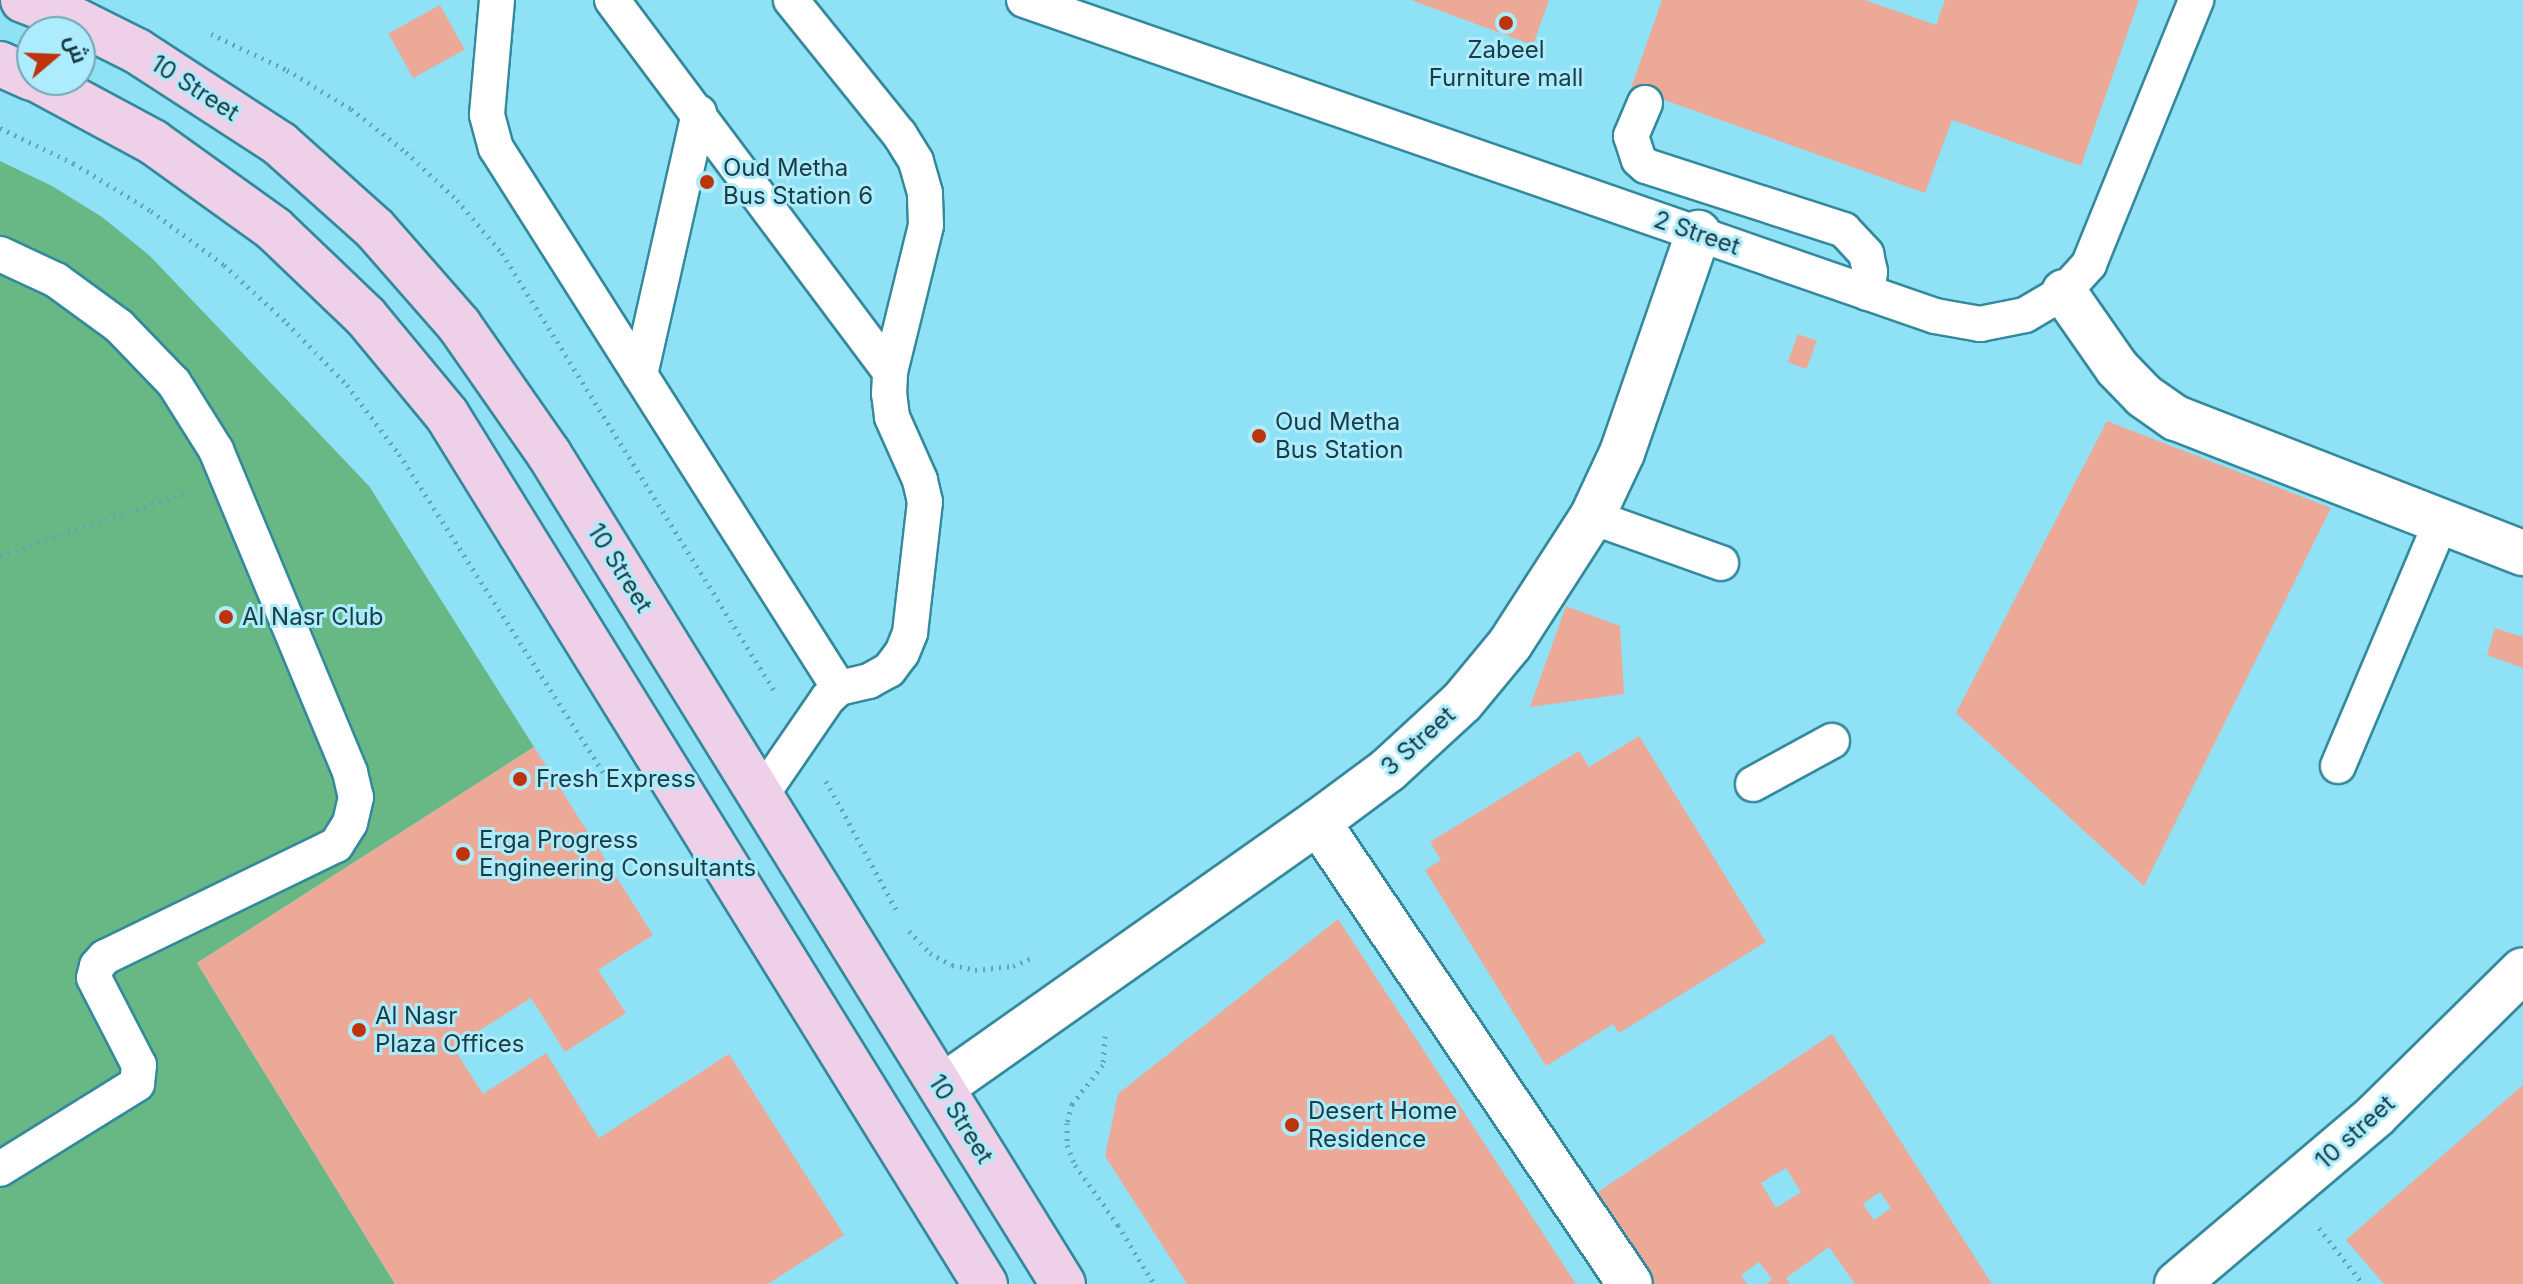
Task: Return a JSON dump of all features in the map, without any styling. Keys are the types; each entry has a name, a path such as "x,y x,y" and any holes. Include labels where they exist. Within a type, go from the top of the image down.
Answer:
{"main road":[{"name":"10 Street","path":"23,0 89,27 202,90 280,144 375,229 459,325 549,454 1063,1284"},
{"path":"68,96 153,142 274,229 366,317 447,415 985,1284"}],"street":[{"name":"3 Street","path":"942,1087 1318,822 1388,770 1462,702 1510,644 1592,517 1622,453 1698,233"},
{"path":"2064,292 2117,368 2144,396 2176,418 2523,553"},
{"path":"1318,822 1630,1284"},
{"name":"10 street","path":"2177,1284 2376,1115 2523,970"}],"lane":[{"path":"497,0 487,115 496,148 839,688"},
{"path":"612,0 890,372"},
{"path":"762,794 817,709 839,688 869,681 889,670 902,653 910,633 925,502 920,480 892,417 890,372 926,225 925,193 916,161 899,134 791,0"},
{"name":"2 Street","path":"1024,0 1867,293 1935,316 1980,324 2025,315 2064,292 2089,264 2105,231 2196,0"},
{"path":"1645,103 1631,136 1634,153 1646,166 1844,230 1866,254 1870,272 1867,293"},
{"path":"640,375 699,113"},
{"path":"0,254 56,280 119,326 174,383 216,450 350,772 356,797 350,823 336,845 105,957 97,966 94,978 139,1065 137,1084 0,1169"},
{"path":"1592,517 1721,563"},
{"path":"2338,766 2441,522"},
{"path":"1753,784 1832,741"}],"path":[{"path":"205,32 287,70 351,109 406,152 457,200 502,253 801,734 899,916"},
{"path":"0,128 73,163 151,211 212,256 287,323 347,385 399,454 610,782"},
{"path":"0,556 227,479"},
{"path":"906,926 930,953 952,965 975,970 1013,966 1044,954 1057,958 1079,988 1101,1026 1106,1055 1097,1076 1082,1089 1072,1104 1067,1123 1067,1145 1075,1165 1118,1225 1154,1284"},
{"path":"2290,1191 2363,1284"}],"green space":[{"name":"Al Nasr Club","path":"0,161 52,186 102,217 150,256 369,486 534,747 197,963 395,1284 0,1284"}],"building":[{"name":"Zabeel Furniture mall","path":"1411,0 1549,0 1533,45"},
{"path":"1662,0 1865,0 1936,25 1945,0 2139,0 2081,166 1952,120 1925,193 1631,88"},
{"path":"440,5 465,50 413,78 388,34"},
{"path":"1798,334 1817,341 1807,369 1788,362"},
{"path":"2107,421 2331,508 2144,886 1956,713"},
{"path":"1566,606 1620,626 1624,694 1530,707"},
{"path":"2495,628 2523,637 2523,668 2487,655"},
{"path":"1639,736 1766,942 1619,1033 1613,1024 1546,1066 1425,870 1441,860 1430,842 1579,751 1589,767"},
{"name":"Al Nasr Plaza Offices","path":"534,747 653,935 598,970 626,1013 565,1052 531,998 453,1047 483,1094 546,1053 599,1138 729,1054 844,1235 768,1284 395,1284 197,963"},
{"name":"Desert Home Residence","path":"1338,919 1576,1284 1187,1284 1105,1156 1118,1094"},
{"path":"1832,1034 1992,1284 1855,1284 1829,1247 1786,1278 1790,1284 1766,1284 1772,1279 1759,1262 1741,1275 1747,1284 1650,1284 1592,1196","holes":["1786,1168 1801,1192 1776,1208 1761,1183","1880,1192 1891,1208 1874,1220 1863,1204"]},
{"path":"2523,1085 2523,1284 2384,1284 2346,1240"}],"place":[{"name":"Zabeel Furniture mall","path":"1506,23"},
{"name":"Oud Metha Bus Station 6","path":"707,182"},
{"name":"Oud Metha Bus Station","path":"1259,436"},
{"name":"Al Nasr Club","path":"226,617"},
{"name":"Fresh Express","path":"520,779"},
{"name":"Erga Progress Engineering Consultants","path":"463,854"},
{"name":"Al Nasr Plaza Offices","path":"359,1030"},
{"name":"Desert Home Residence","path":"1292,1125"}]}
